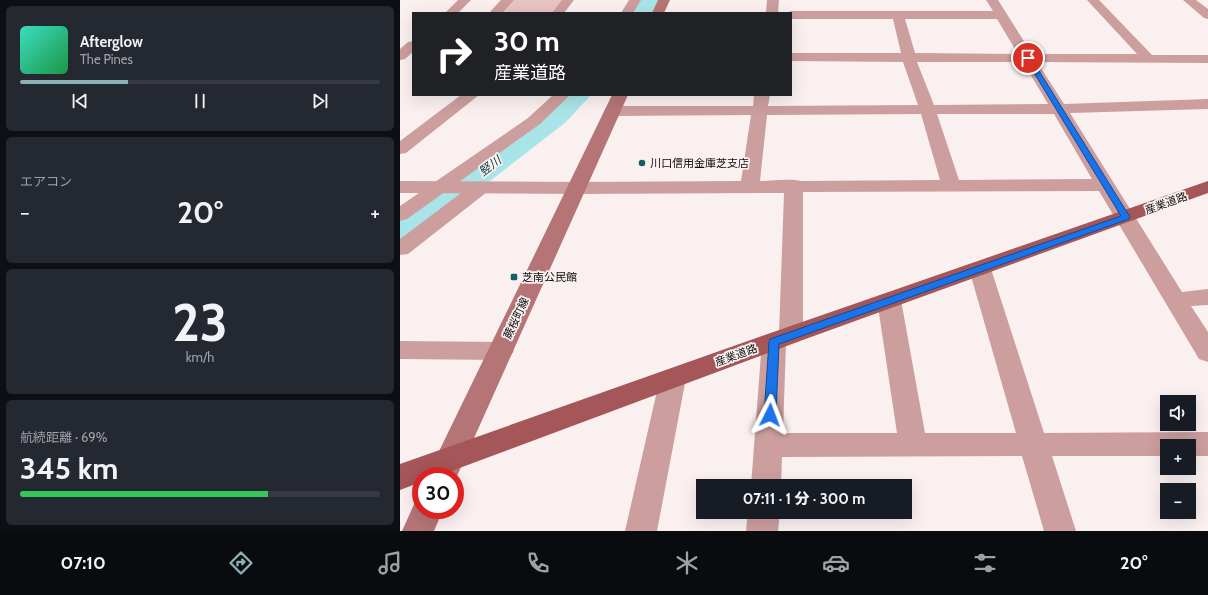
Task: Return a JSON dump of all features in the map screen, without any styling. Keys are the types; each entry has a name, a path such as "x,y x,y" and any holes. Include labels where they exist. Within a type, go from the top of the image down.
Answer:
{"main road":[{"path":"658,12 664,0"},
{"name":"蕨桜町線","path":"446,467 578,188 616,103"},
{"name":"産業道路","path":"449,467 673,378 1208,187"},
{"name":"産業道路","path":"400,477 412,475"},
{"path":"418,531 423,519"}],"street":[{"path":"452,12 466,0"},
{"path":"496,12 508,0"},
{"path":"559,12 568,0"},
{"path":"628,12 635,0"},
{"path":"772,12 773,0"},
{"path":"992,0 1208,353"},
{"path":"1093,0 1148,58"},
{"path":"1189,0 1208,15"},
{"path":"792,15 1001,15"},
{"path":"898,15 909,58 928,110 951,185"},
{"path":"400,57 412,46"},
{"path":"400,57 412,57"},
{"path":"792,57 1208,59"},
{"path":"400,149 470,96"},
{"path":"400,215 444,188 534,121 561,96"},
{"path":"616,103 761,103 928,110 1060,109 1208,104"},
{"path":"750,186 761,103"},
{"path":"400,188 578,188 794,185 1106,185"},
{"path":"766,479 768,445 782,338 794,185"},
{"path":"400,249 477,188"},
{"path":"980,269 1032,444 1060,531"},
{"path":"1176,300 1208,297"},
{"path":"889,300 913,444"},
{"path":"400,350 501,350"},
{"path":"641,531 673,378"},
{"path":"768,445 1208,444"},
{"path":"762,531 763,519"}],"shaded area":[{"path":"512,0 564,0 554,12 500,12"}],"waterway":[{"name":"竪川","path":"644,12 650,0"},
{"name":"竪川","path":"400,233 556,116 576,96"}],"place":[{"name":"川口信用金庫芝支店","path":"642,163"},
{"name":"芝南公民館","path":"514,277"}],"route":[{"path":"770,415 774,342 1126,217 1028,58"}]}
